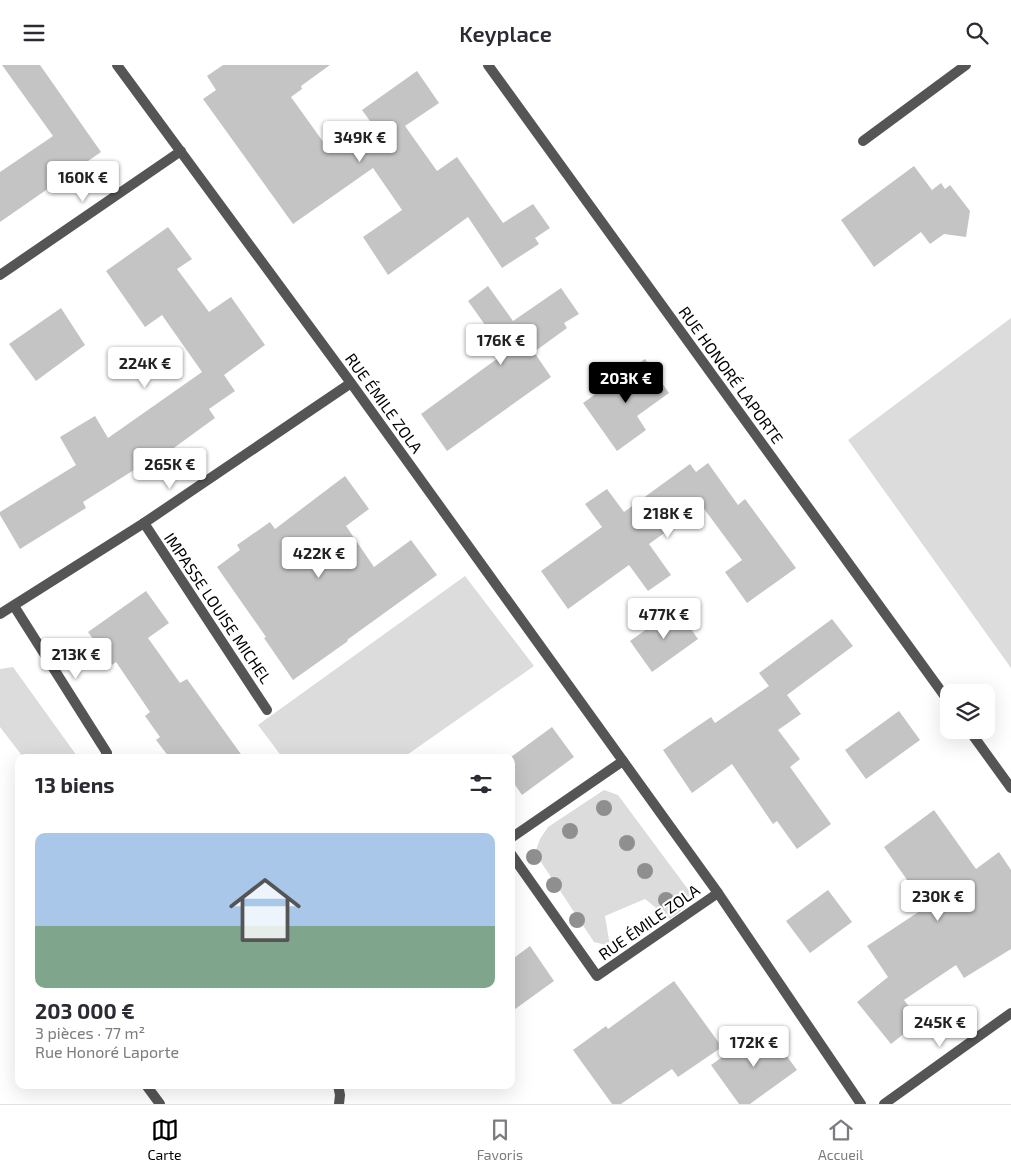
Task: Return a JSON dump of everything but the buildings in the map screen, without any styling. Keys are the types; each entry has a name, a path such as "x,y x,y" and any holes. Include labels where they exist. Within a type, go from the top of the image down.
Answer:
{"street":[{"name":"RUE ÉMILE ZOLA","path":"117,65 351,383 718,893 861,1104"},
{"name":"RUE HONORÉ LAPORTE","path":"488,65 940,690"},
{"path":"863,141 966,65"},
{"path":"0,275 181,151"},
{"path":"0,614 144,523 351,383"},
{"name":"IMPASSE LOUISE MICHEL","path":"144,523 268,710"},
{"path":"14,606 107,754"},
{"path":"976,739 1011,788"},
{"path":"515,834 623,761"},
{"name":"RUE ÉMILE ZOLA","path":"515,860 596,977 718,893"},
{"path":"884,1104 1011,1013"},
{"path":"149,1089 160,1104"},
{"path":"339,1089 339,1104"}],"shaded area":[{"path":"1011,318 1011,668 848,440"},
{"path":"465,576 534,666 408,754 280,754 258,725"},
{"path":"13,667 76,754 21,754 0,727 0,669"},
{"path":"604,790 618,795 690,892 685,908 670,919 645,899 605,916 610,946 594,942 535,853 540,839 548,827"}]}
